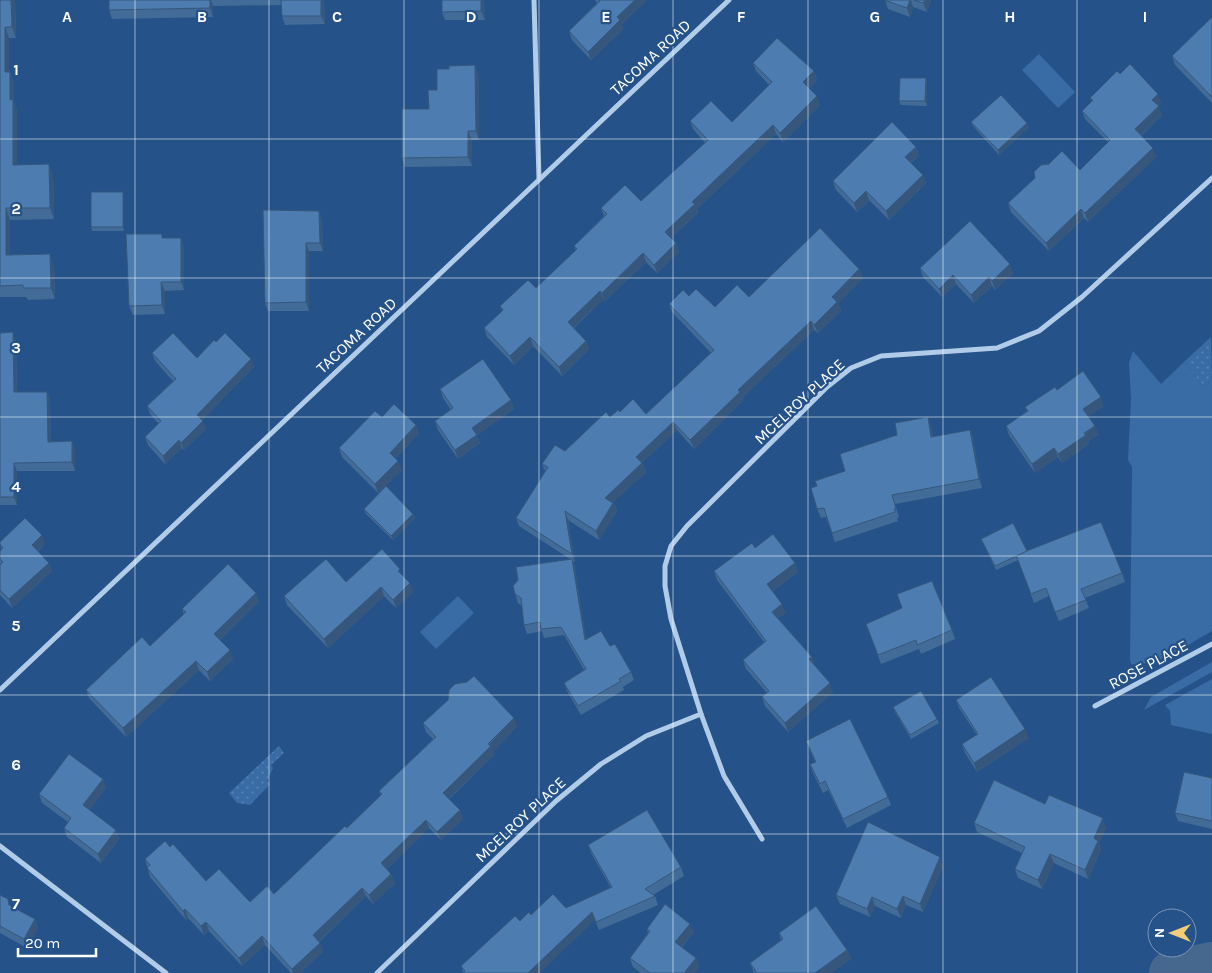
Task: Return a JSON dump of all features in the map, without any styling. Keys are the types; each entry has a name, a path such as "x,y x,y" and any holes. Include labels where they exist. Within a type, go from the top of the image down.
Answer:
{"street":[{"path":"534,0 539,180"},
{"name":"TACOMA ROAD","path":"0,690 729,0"},
{"name":"MCELROY PLACE","path":"762,839 724,776 679,648 664,586 665,566 671,546 687,526 827,387 851,368 866,360 897,354 997,348 1039,331 1082,297 1212,178"},
{"name":"ROSE PLACE","path":"1095,706 1212,644"},
{"name":"MCELROY PLACE","path":"377,973 556,801 601,764 646,736 701,714"},
{"path":"0,846 166,973"}],"shaded area":[{"path":"1039,54 1075,92 1058,108 1022,70"},
{"path":"1211,337 1212,381 1203,387 1185,361"},
{"path":"1133,351 1161,384 1185,361 1203,387 1212,381 1212,631 1173,654 1142,664 1131,664 1130,659 1132,467 1128,460 1131,399 1129,363"},
{"path":"458,596 474,613 436,649 420,632"},
{"path":"1212,662 1212,672 1144,710 1151,697"},
{"path":"1212,679 1212,734 1171,725 1170,711 1165,705"},
{"path":"279,746 284,753 271,765 273,768 267,781 270,784 250,805 237,803 229,793"}],"building":[{"path":"0,0 11,0 12,27 5,27 5,72 10,72 10,100 13,99 13,165 49,164 50,208 6,208 6,255 50,254 51,288 23,288 23,285 0,286"},
{"path":"109,0 210,0 210,8 109,10"},
{"path":"281,0 321,0 321,16 282,16"},
{"path":"442,0 481,0 481,11 442,12"},
{"path":"599,0 635,0 617,17 620,20 588,52 569,31"},
{"path":"884,0 910,0 907,8"},
{"path":"914,0 925,0 923,3"},
{"path":"1212,17 1212,97 1172,56"},
{"path":"777,38 814,71 803,82 817,96 780,133 773,125 692,202 695,204 665,232 676,243 654,265 643,253 602,293 600,291 568,322 586,341 559,367 530,337 510,356 484,328 503,310 500,306 528,280 536,288 577,249 574,246 607,214 601,208 625,185 641,201 708,140 690,121 711,101 732,122 772,82 753,63"},
{"path":"1130,64 1158,94 1152,100 1159,106 1135,129 1153,148 1085,213 1081,209 1046,243 1008,203 1035,178 1034,172 1041,165 1049,164 1062,151 1080,170 1110,140 1082,111 1093,100 1090,98 1117,71 1120,74"},
{"path":"475,65 476,131 468,131 468,157 402,158 402,109 429,109 428,90 437,90 437,69 449,69 449,66"},
{"path":"900,78 926,78 925,101 899,101"},
{"path":"1001,95 1027,123 998,150 971,122"},
{"path":"892,122 916,147 905,157 923,175 886,211 866,191 854,203 833,181"},
{"path":"91,192 123,192 123,227 91,227"},
{"path":"263,210 319,211 320,243 306,243 306,302 265,303"},
{"path":"970,221 1010,264 992,281 989,277 971,295 953,275 939,289 920,268"},
{"path":"820,228 859,269 832,297 837,302 814,325 811,321 738,390 740,392 690,440 673,422 636,457 642,463 605,498 613,503 596,531 565,511 572,554 516,518 548,467 542,464 555,445 565,451 606,412 610,417 618,410 620,412 633,399 646,414 714,350 669,304 683,290 689,296 696,289 715,307 737,285 749,297"},
{"path":"126,234 162,234 162,238 181,238 181,282 161,282 162,305 129,306"},
{"path":"13,332 14,392 47,392 48,442 72,441 72,462 14,463 14,497 0,497 0,333"},
{"path":"173,333 197,358 214,340 216,342 225,333 251,359 197,415 203,421 181,443 179,440 163,456 145,437 161,421 147,406 176,379 152,353"},
{"path":"483,359 511,400 472,428 477,435 455,450 435,421 453,408 440,389"},
{"path":"1083,371 1101,397 1083,409 1095,426 1084,433 1086,435 1058,454 1054,448 1032,464 1006,426 1028,411 1025,407 1055,387 1057,390"},
{"path":"394,404 416,425 390,453 398,461 375,484 339,448 375,411 382,417"},
{"path":"928,417 931,437 970,430 979,479 892,495 896,509 894,509 895,512 832,533 824,508 817,509 811,488 817,486 815,481 845,471 840,454 897,435 895,423"},
{"path":"386,486 413,514 391,536 364,509"},
{"path":"25,518 42,535 32,545 49,563 9,599 0,590 0,565 3,562 0,559 0,551 3,548 0,542"},
{"path":"1101,522 1122,573 1081,589 1086,600 1055,612 1046,588 1031,594 1016,555"},
{"path":"1013,523 1027,551 995,566 981,539"},
{"path":"773,534 795,563 767,584 782,604 772,612 812,657 809,659 830,683 785,723 762,697 769,691 743,660 766,641 714,571 752,543 755,548"},
{"path":"382,549 400,569 398,571 410,583 393,600 381,587 324,639 284,596 326,559 346,582"},
{"path":"572,559 585,640 601,631 610,646 615,644 631,672 619,679 621,681 578,706 564,683 586,669 561,627 541,629 540,622 524,625 521,598 515,594 513,586 518,580 516,567"},
{"path":"228,564 256,593 214,634 230,650 207,672 196,661 123,728 86,690 142,637 150,646 186,612 182,609"},
{"path":"932,581 952,630 917,645 916,640 878,655 866,624 902,608 897,594"},
{"path":"474,676 514,718 488,744 491,746 443,793 460,810 437,832 426,820 381,863 391,874 369,895 362,888 313,935 320,943 292,969 262,936 239,958 206,922 201,926 185,909 183,911 147,868 150,865 145,859 165,841 170,847 173,844 206,881 219,869 250,902 267,886 274,894 345,826 347,828 382,794 379,791 436,737 423,723 448,700 449,690 455,684 467,682"},
{"path":"991,677 1025,729 974,763 962,744 978,734 956,700"},
{"path":"921,691 937,719 910,735 893,707"},
{"path":"850,719 888,797 843,819 825,781 820,784 810,764 816,762 806,741"},
{"path":"69,754 103,779 83,805 116,830 98,854 64,828 71,818 39,794"},
{"path":"1184,772 1212,778 1212,821 1175,813"},
{"path":"994,780 1045,804 1049,795 1103,818 1094,838 1098,841 1085,870 1050,854 1038,880 1015,869 1025,847 974,823"},
{"path":"647,810 681,867 645,889 655,896 596,922 592,912 528,973 463,973 465,971 461,966 515,916 520,921 529,912 531,915 553,894 566,908 612,887 588,845"},
{"path":"868,822 940,857 920,904 903,896 897,909 872,897 867,909 836,895"},
{"path":"0,895 8,899 9,905 35,919 24,939 0,926"},
{"path":"665,904 690,924 675,942 696,958 684,973 650,973 630,958 650,931 647,929"},
{"path":"816,906 847,950 815,973 757,973 750,963 783,939 779,933"}],"waterway":[{"path":"1172,973 1212,965"}]}
